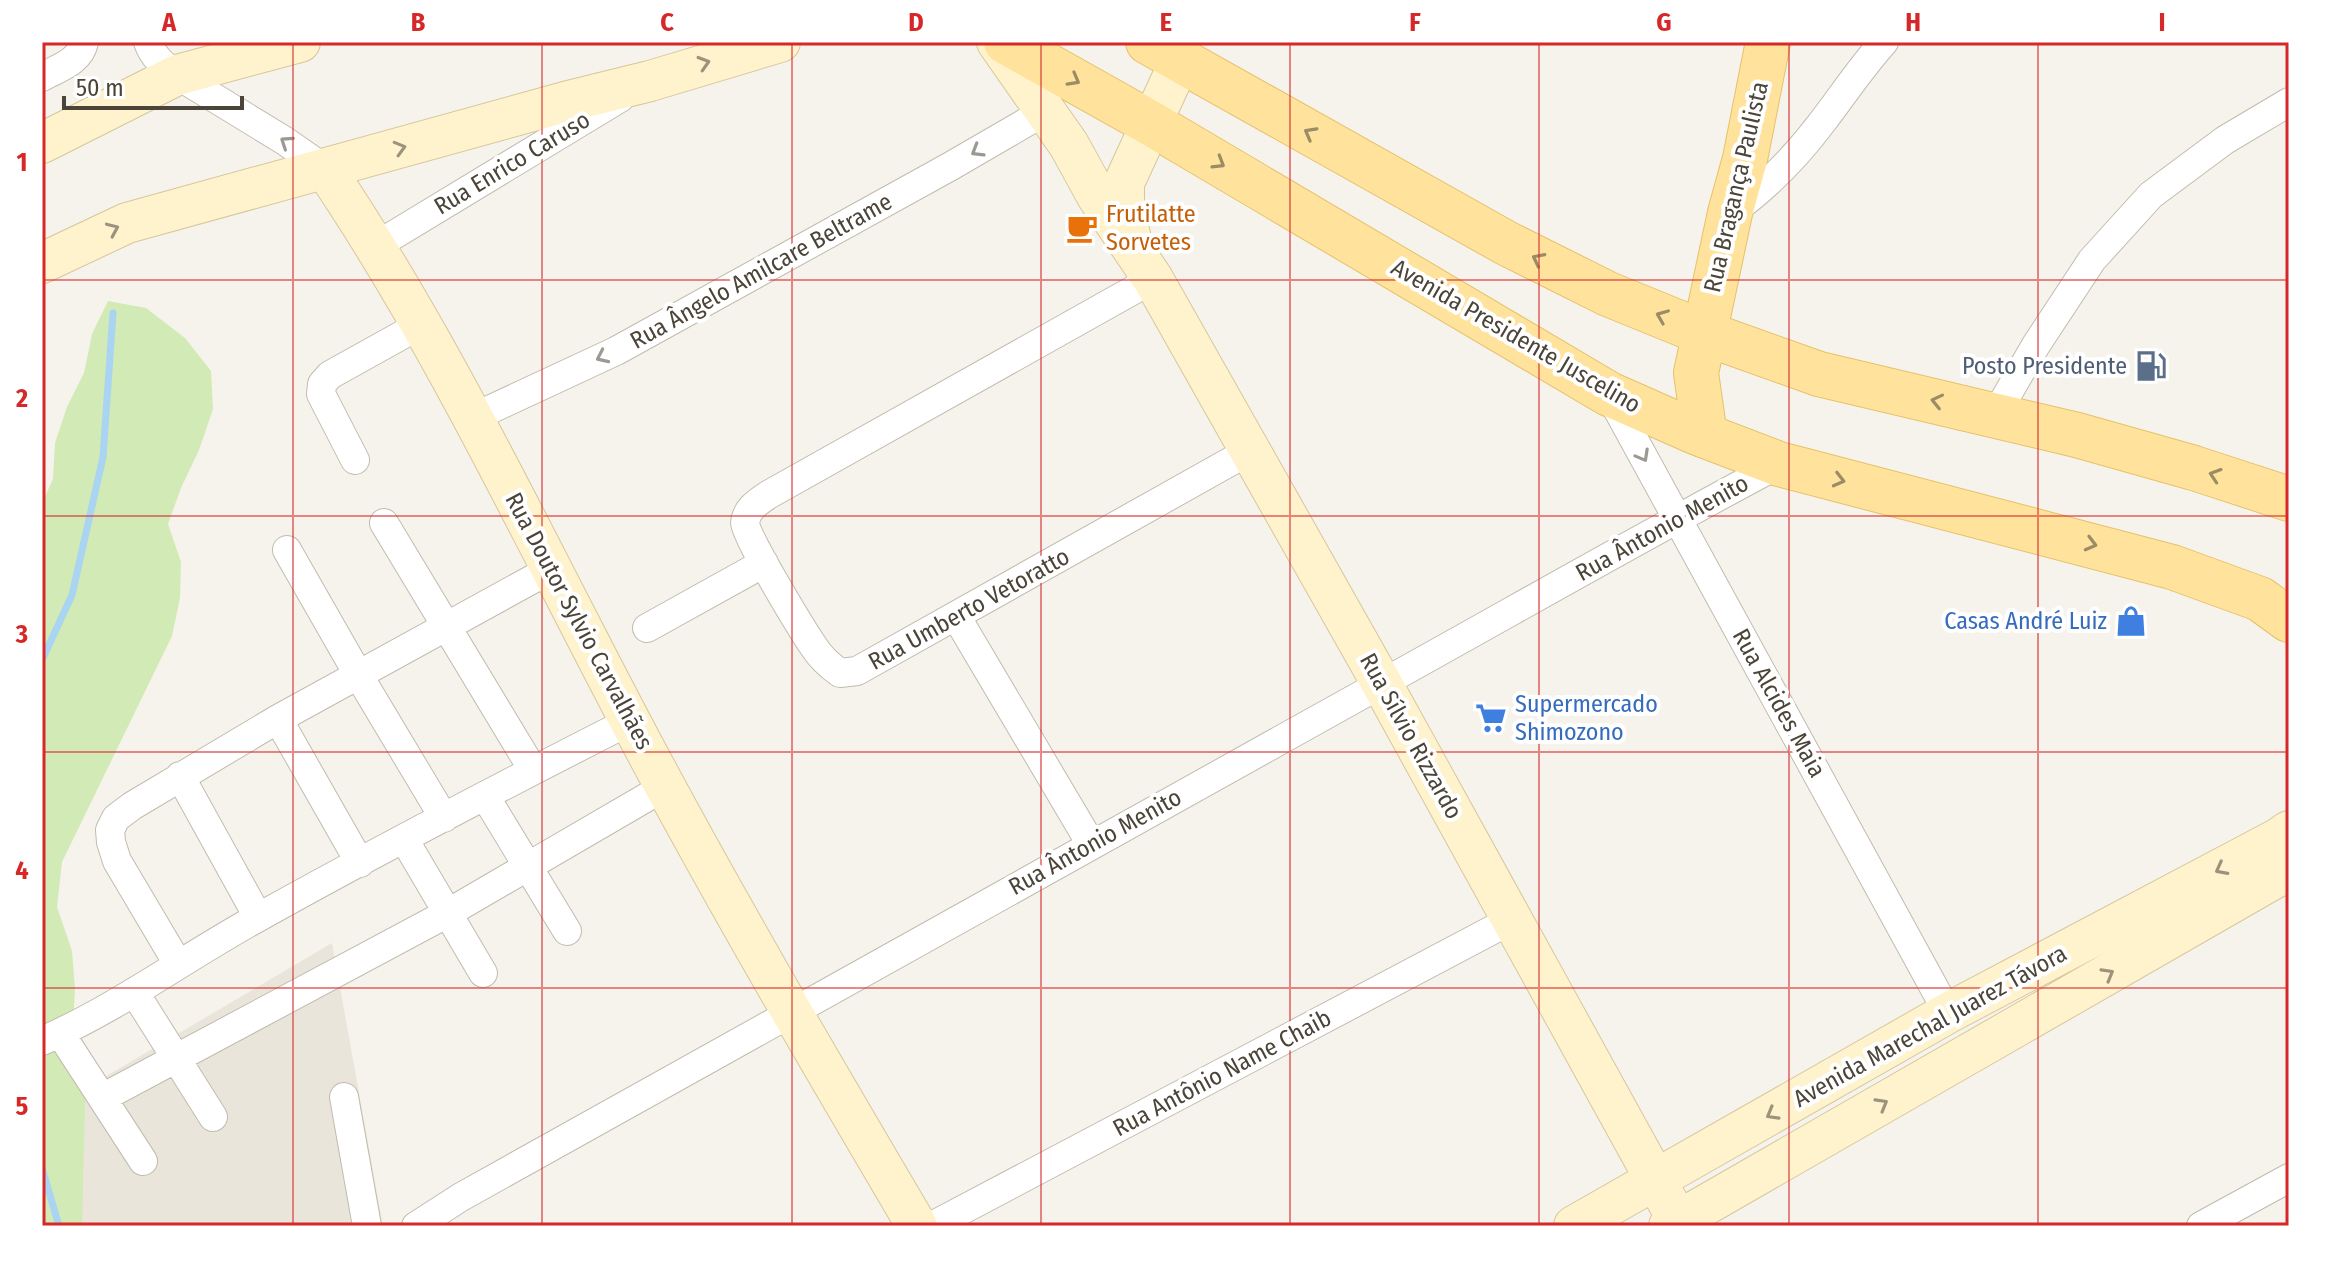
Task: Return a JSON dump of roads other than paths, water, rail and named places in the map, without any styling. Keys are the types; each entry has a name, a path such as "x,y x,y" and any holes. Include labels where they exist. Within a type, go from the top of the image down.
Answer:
{"main road":[{"name":"Avenida Presidente Juscelino","path":"1006,42 1148,130 1609,394 1779,464 2172,567 2260,599 2289,620"},
{"name":"Rua Bragança Paulista","path":"1705,436 1696,373 1730,213 1745,159 1758,49"},
{"path":"1164,52 1506,243 1608,294 1704,333 1819,374 1996,414 2194,468 2289,499"}],"street":[{"path":"42,77 80,55 84,42"},
{"name":"Rua Doutor Sylvio Carvalhães","path":"148,42 161,63 177,75 325,169 420,325 630,721 790,1010 917,1226"},
{"path":"42,143 177,75 300,42"},
{"path":"42,263 127,223 650,81 780,42"},
{"name":"Rua Sílvio Rizzardo","path":"997,42 1143,265 1251,450 1513,919 1656,1181 1676,1224"},
{"path":"1730,213 1776,177 1884,42"},
{"name":"Rua Sílvio Rizzardo","path":"1143,265 1122,196 1124,183 1148,130 1164,52"},
{"name":"Rua Enrico Caruso","path":"374,247 650,81"},
{"path":"1996,414 2036,345 2092,260 2151,195 2225,140 2289,102"},
{"path":"1052,122 1105,163 1118,163 1128,156 1148,130"},
{"name":"Rua Ângelo Amilcare Beltrame","path":"472,418 616,351 951,166 1052,122"},
{"name":"Rua Umberto Vetoratto","path":"1143,265 750,509 745,520 747,531 764,563 815,648 829,665 840,673 857,671 1251,450"},
{"path":"355,460 321,394 322,384 330,375 420,325"},
{"name":"Rua Alcides Maia","path":"1609,394 1948,1013"},
{"name":"Rua Ântonio Menito","path":"416,1226 461,1197 790,1010 1779,464"},
{"path":"384,523 533,770"},
{"path":"287,550 444,818"},
{"path":"647,628 764,563"},
{"path":"178,964 117,861 110,830 116,818 180,776 278,719 551,569"},
{"path":"956,616 1091,844"},
{"path":"278,719 360,863"},
{"path":"143,1161 102,1098 51,1037 135,993 258,917 630,721"},
{"path":"180,776 258,917"},
{"path":"102,1098 448,913 666,786"},
{"path":"485,796 567,931"},
{"name":"Avenida Marechal Juarez Távora","path":"1574,1226 1948,1013 2289,831"},
{"path":"404,839 483,973"},
{"name":"Avenida Marechal Juarez Távora","path":"1676,1224 2275,878 2289,873"},
{"name":"Rua Antônio Name Chaib","path":"932,1226 1513,919"},
{"path":"135,993 213,1117"},
{"path":"344,1097 367,1226"},
{"path":"2201,1226 2289,1178"}],"waterway":[{"path":"42,660 72,595 103,457 113,313"},
{"path":"42,1168 59,1226"}],"place":[{"name":"Frutilatte Sorvetes","path":"1082,228"},
{"name":"Posto Presidente","path":"2151,366"},
{"name":"Casas André Luiz","path":"2131,621"},
{"name":"Supermercado Shimozono","path":"1491,718"}]}
